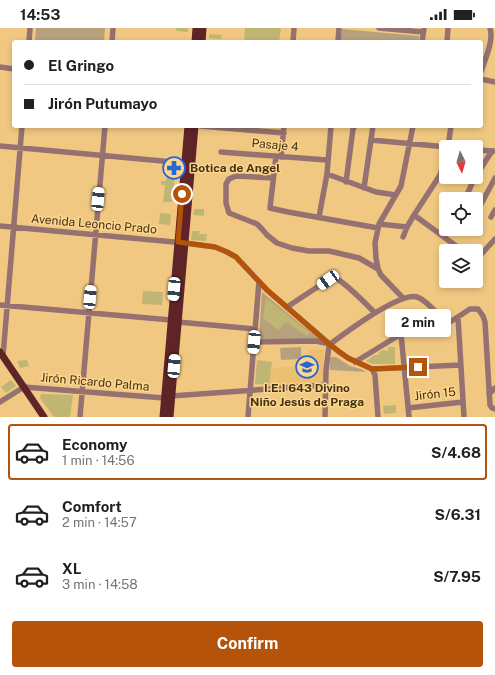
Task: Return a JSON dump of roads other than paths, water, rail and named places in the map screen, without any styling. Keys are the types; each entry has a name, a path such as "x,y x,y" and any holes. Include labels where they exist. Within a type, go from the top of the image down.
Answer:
{"main road":[{"path":"195,40 196,28"},
{"path":"202,40 203,28"},
{"path":"182,242 184,162 188,128"},
{"path":"170,417 168,397 174,321 195,128"},
{"path":"1,354 44,417"},
{"path":"162,417 168,397"}],"street":[{"path":"29,40 30,28"},
{"path":"112,40 113,28"},
{"path":"293,40 294,28"},
{"path":"338,40 339,28"},
{"path":"379,28 424,30 422,40"},
{"path":"447,40 448,28"},
{"path":"483,66 492,32 490,28"},
{"path":"0,67 12,68"},
{"path":"483,79 495,82"},
{"path":"1,354 7,305 22,128"},
{"path":"80,417 104,128"},
{"path":"225,128 284,133"},
{"path":"284,128 273,178 270,208 318,218 379,226 407,227"},
{"path":"318,218 327,174 331,128"},
{"path":"346,182 354,128"},
{"path":"364,188 373,128"},
{"path":"403,298 381,275 378,269 375,242 379,226 396,195 403,177 413,128"},
{"path":"448,140 450,128"},
{"path":"371,140 439,146"},
{"path":"0,146 184,162"},
{"path":"483,150 494,151"},
{"path":"483,166 494,151"},
{"name":"Pasaje 4","path":"221,152 328,160"},
{"path":"327,174 364,188 396,195"},
{"path":"273,178 236,176 229,179 226,184 226,207 230,213 257,224 267,236 277,243 292,248 309,251 329,251 359,258 378,269"},
{"path":"403,237 414,215 439,177"},
{"path":"483,200 495,178"},
{"path":"491,216 495,210"},
{"path":"414,215 439,233"},
{"name":"Avenida Leoncio Prado","path":"0,226 182,242 215,247 227,252 243,264 287,307 339,352 355,362 372,369"},
{"path":"444,236 454,244"},
{"path":"483,252 495,239"},
{"path":"287,307 333,278 337,279 375,313"},
{"path":"248,417 259,281"},
{"path":"254,342 316,341 329,344 375,313 403,298 410,296 423,300 447,324"},
{"path":"0,305 255,329"},
{"path":"355,362 401,334 447,324 470,309 478,309 485,322 490,405 495,409"},
{"path":"458,317 464,417"},
{"path":"401,334 409,417"},
{"path":"325,417 325,385 329,344"},
{"path":"378,417 375,375 372,369 461,365"},
{"name":"Jirón Ricardo Palma","path":"24,387 168,397 325,385"},
{"path":"0,402 24,387"},
{"path":"489,394 495,388"},
{"name":"Jirón 15","path":"408,408 463,402"}],"place":[{"name":"Botica de Angel","path":"174,168"},
{"name":"I.E.I 643 Divino Niño Jesús de Praga","path":"307,367"}]}
